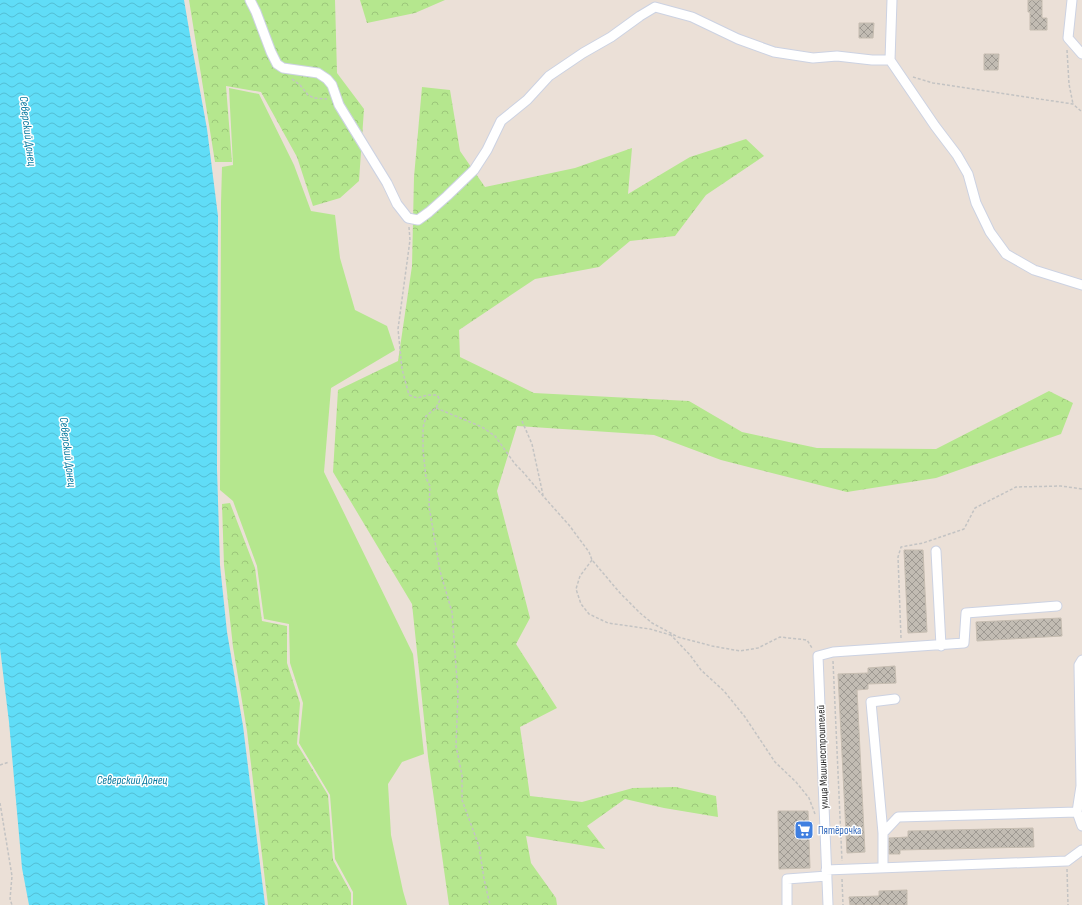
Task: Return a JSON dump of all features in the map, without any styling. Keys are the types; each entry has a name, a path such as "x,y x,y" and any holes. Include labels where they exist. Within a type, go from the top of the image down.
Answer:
{"street":[{"path":"250,0 277,64 283,68 318,73 327,79 332,85 339,105 387,182 397,204 408,218 418,220 447,196 474,170 487,150 501,121 527,100 549,76 655,7 692,17 738,39 774,52 813,58 837,56 872,60 890,60"},
{"path":"892,0 890,60 935,126 957,154 968,174 976,204 990,232 1006,254 1034,270 1082,285"},
{"path":"1072,0 1068,38 1082,54"},
{"path":"936,551 942,646"},
{"path":"818,656 833,652 964,644 966,613 1057,606"},
{"name":"улица Машиностроителей","path":"818,656 828,905"},
{"path":"1082,660 1079,665 1080,786 1077,812 1082,826"},
{"path":"883,868 883,833 871,702 895,699"},
{"path":"883,833 898,817 1077,812"},
{"path":"787,905 787,879 842,870 1067,861 1082,850"}],"path":[{"path":"1068,38 1066,44 1069,84 1073,104"},
{"path":"899,73 933,83 1073,104 1082,112"},
{"path":"290,78 300,85 308,95 314,98 333,100 339,105"},
{"path":"408,218 410,240 398,329 402,369 409,395 417,398 428,395 437,395 440,400 436,408 426,416 423,428 425,471 426,478 430,486 429,506 440,571 452,612 458,694 456,746 462,775 462,800 479,846 490,905"},
{"path":"436,408 482,427 496,436 515,464 569,525 589,552 592,560 620,593 652,623 678,637"},
{"path":"522,420 532,444 544,497"},
{"path":"902,648 898,557 902,547 923,543 964,529 975,508 1016,487 1061,486 1082,489"},
{"path":"592,560 580,576 576,589 581,604 589,614 608,623 650,629 712,646 740,651 758,648 780,637 791,637 807,640 818,656"},
{"path":"670,634 690,655 701,670 724,691 745,717 775,762 796,782 808,798 815,814"},
{"path":"833,652 843,905"},
{"path":"0,765 9,762"},
{"path":"0,803 12,876 10,899 12,905"},
{"path":"1067,861 1068,905"}],"green space":[{"path":"189,0 335,0 337,73 364,109 359,181 340,198 313,206 297,157 261,92 226,86 232,162 215,162"},
{"path":"360,0 445,0 415,13 367,23"},
{"path":"422,87 450,90 460,151 485,187 575,168 632,148 628,194 690,157 746,139 764,156 706,195 675,236 630,241 599,267 535,279 459,330 460,357 534,393 689,401 742,432 817,448 936,449 1049,391 1073,403 1061,434 936,478 847,492 721,460 654,435 517,426 497,491 530,618 516,644 557,708 520,727 530,796 582,802 633,788 676,787 716,796 718,817 664,808 625,799 587,826 605,849 526,836 531,863 556,898 557,905 449,905 428,757 412,604 333,472 338,390 398,361 412,266 414,177"},
{"path":"229,88 259,94 294,165 311,211 335,215 340,258 355,310 387,326 395,350 331,388 324,472 413,654 424,754 402,762 388,784 391,835 407,905 353,905 353,892 335,859 330,795 299,743 303,703 290,663 289,624 264,619 257,566 233,501 220,490 222,167 233,165"},
{"path":"230,503 255,568 262,621 287,626 287,663 300,703 297,744 328,795 333,860 351,893 351,905 268,905 247,731 233,647 224,565 222,504"}],"water":[{"name":"Северский Донец","path":"0,0 184,0 207,129 218,216 217,469 220,565 227,632 243,726 265,905 29,905 22,868 9,722 0,648"}],"building":[{"path":"1028,0 1042,0 1042,18 1047,18 1047,30 1030,30"},
{"path":"859,23 874,23 873,38 859,38"},
{"path":"984,54 999,54 998,70 984,70"},
{"path":"904,550 923,550 927,632 908,633"},
{"path":"1061,618 1062,636 977,641 976,622"},
{"path":"895,666 896,683 868,684 868,689 857,690 865,852 847,853 838,674 868,673 868,668"},
{"path":"778,811 808,811 810,868 779,869"},
{"path":"1033,828 1034,847 900,850 900,854 889,854 889,838 908,837 908,831"},
{"path":"907,890 907,905 850,905 849,897 879,896 879,891"}],"place":[{"name":"Пятёрочка","path":"804,830"}]}
